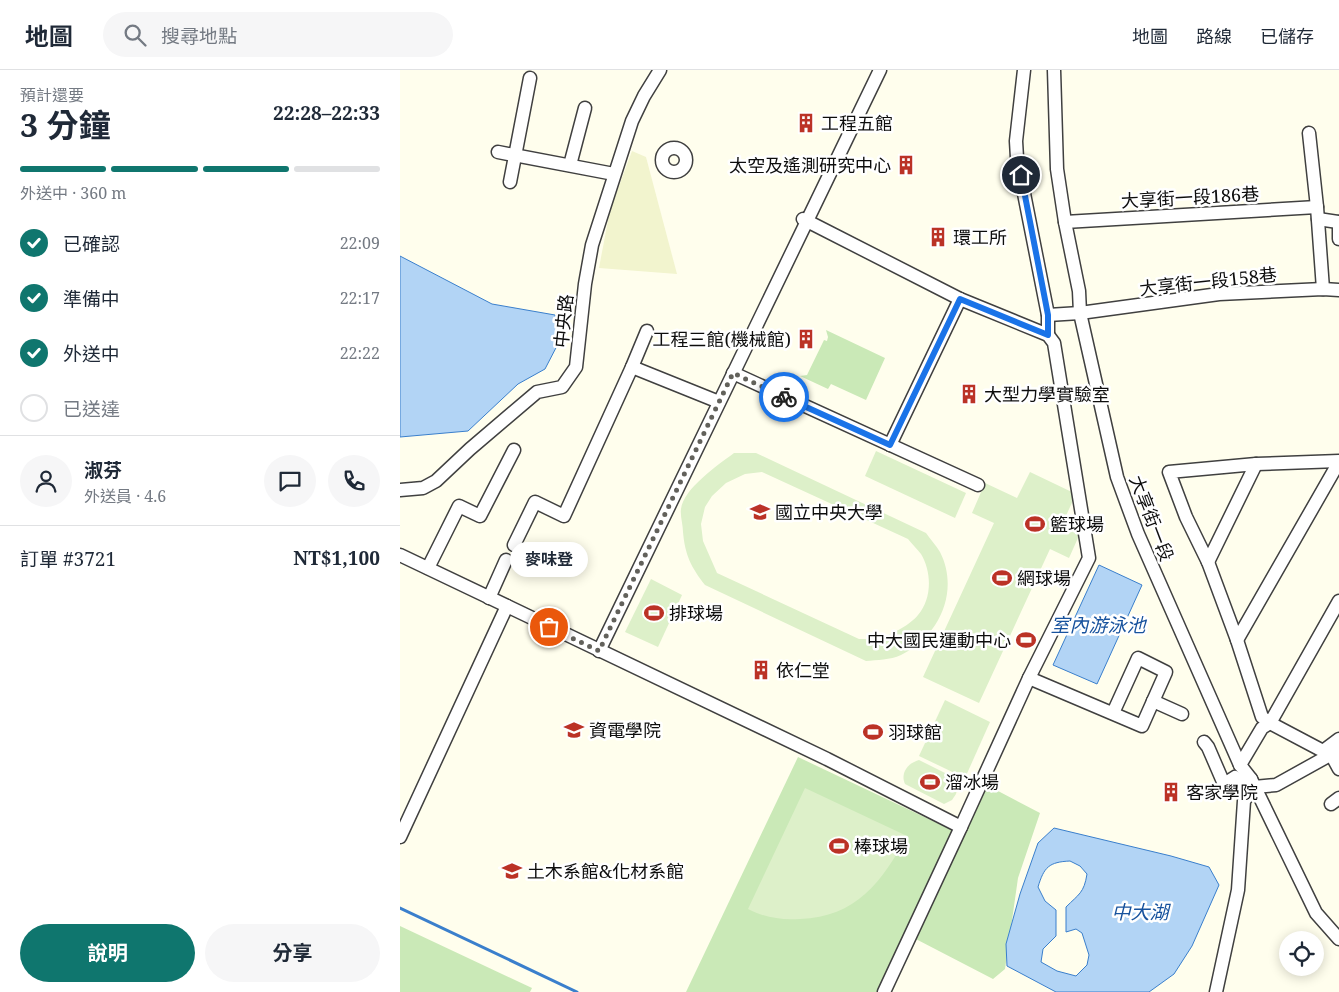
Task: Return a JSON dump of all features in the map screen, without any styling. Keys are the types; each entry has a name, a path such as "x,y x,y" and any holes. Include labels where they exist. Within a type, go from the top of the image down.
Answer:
{"street":[{"name":"中央路","path":"400,490 423,488 436,481 470,449 537,392 562,387 576,367 584,284 592,245 632,121 659,70"},
{"path":"599,651 805,220 880,70"},
{"path":"1024,70 1016,141 1017,158 1048,315 1048,335"},
{"name":"大享街一段","path":"1054,70 1057,169 1065,222 1080,291 1080,313 1117,477 1138,534 1240,765 1253,783 1316,913 1339,939"},
{"path":"510,182 530,78"},
{"path":"570,165 585,108"},
{"path":"1309,133 1323,289"},
{"path":"498,152 614,174"},
{"name":"大享街一段186巷","path":"1065,222 1317,213 1339,222"},
{"path":"805,220 960,299 1048,335 1054,343 1089,558 1029,678 884,992"},
{"path":"1339,222 1339,239"},
{"name":"大享街一段158巷","path":"1048,315 1080,313 1219,294 1323,289 1339,290"},
{"path":"890,445 960,299"},
{"path":"514,545 535,502 564,516 647,331"},
{"path":"632,367 719,402"},
{"path":"733,373 978,485"},
{"path":"428,568 459,506 480,516 514,450"},
{"path":"1339,461 1256,464 1169,472 1186,517 1208,562 1237,640 1262,717 1323,751 1339,739"},
{"path":"1237,640 1339,461"},
{"path":"1208,562 1256,464"},
{"path":"400,555 827,759 961,826"},
{"path":"489,598 506,560"},
{"path":"1240,765 1262,728 1270,723 1339,601"},
{"path":"400,837 403,822 507,606"},
{"path":"1029,678 1142,726 1166,672 1138,658 1113,713"},
{"path":"1153,701 1182,714"},
{"path":"1204,742 1224,784 1235,777 1242,783 1276,785 1335,753 1339,769"},
{"path":"1216,992 1238,890 1244,801 1253,783"}],"green space":[{"path":"632,151 646,157 677,274 599,268 610,210"},
{"path":"826,330 885,358 866,400 831,384 828,389 800,376 807,375 824,340 827,341"},
{"path":"876,451 966,493 955,518 865,476"},
{"path":"734,453 756,453 926,533 940,552 946,567 948,582 942,611 926,637 897,657 866,661 705,585 692,566 687,554 681,509 683,501 695,485","holes":["762,472 908,539 925,561 929,577 928,593 923,609 911,622 891,634 877,639 859,639 717,573 703,541 701,524 705,507 712,496 726,483 745,474"]},
{"path":"1030,472 1076,494 1064,520 1082,529 1069,558 1050,549 979,703 923,677 994,523 972,513 985,483 1017,498"},
{"name":"排球場","path":"651,579 682,595 658,647 625,632"},
{"path":"945,700 990,722 965,778 919,756"},
{"path":"798,757 956,832 881,992 686,992"},
{"name":"溜冰場","path":"919,760 955,778 958,785 952,800 944,804 905,784 904,772 911,763"},
{"path":"981,782 1040,813 1018,878 1005,969 993,979 910,936"},
{"name":"棒球場","path":"805,788 907,836 898,853 877,882 852,904 837,912 820,917 800,919 773,918 748,909"},
{"path":"400,926 532,988 530,992 400,992"}],"water":[{"path":"400,256 492,304 555,315 560,340 545,369 518,384 468,431 400,437"},
{"name":"室內游泳池","path":"1099,565 1142,585 1097,684 1053,665"},
{"name":"中大湖","path":"1054,828 1209,867 1219,885 1192,946 1174,974 1149,992 1056,992 1007,966 1006,944 1020,894 1038,843","holes":["1070,861 1080,866 1087,874 1084,885 1080,893 1066,907 1066,932 1076,929 1082,933 1089,955 1087,965 1076,976 1057,971 1041,962 1043,949 1056,936 1056,910 1045,901 1038,887 1045,870 1052,864"]}],"waterway":[{"path":"400,908 577,992"}],"way so far":[{"path":"549,627 599,651 733,373 784,397"}],"place":[{"name":"工程五館","path":"806,123"},
{"name":"太空及遙測研究中心","path":"906,165"},
{"name":"環工所","path":"938,237"},
{"name":"工程三館(機械館)","path":"806,339"},
{"name":"大型力學實驗室","path":"969,394"},
{"name":"國立中央大學","path":"760,512"},
{"name":"籃球場","path":"1035,524"},
{"name":"網球場","path":"1002,578"},
{"name":"排球場","path":"654,613"},
{"name":"麥味登","path":"549,627"},
{"name":"中大國民運動中心","path":"1026,640"},
{"name":"依仁堂","path":"761,670"},
{"name":"資電學院","path":"574,730"},
{"name":"羽球館","path":"873,732"},
{"name":"溜冰場","path":"930,782"},
{"name":"客家學院","path":"1171,792"},
{"name":"棒球場","path":"839,846"},
{"name":"土木系館&化材系館","path":"512,871"}],"route":[{"path":"784,397 890,445 960,299 1048,335 1048,315 1021,175"}]}
